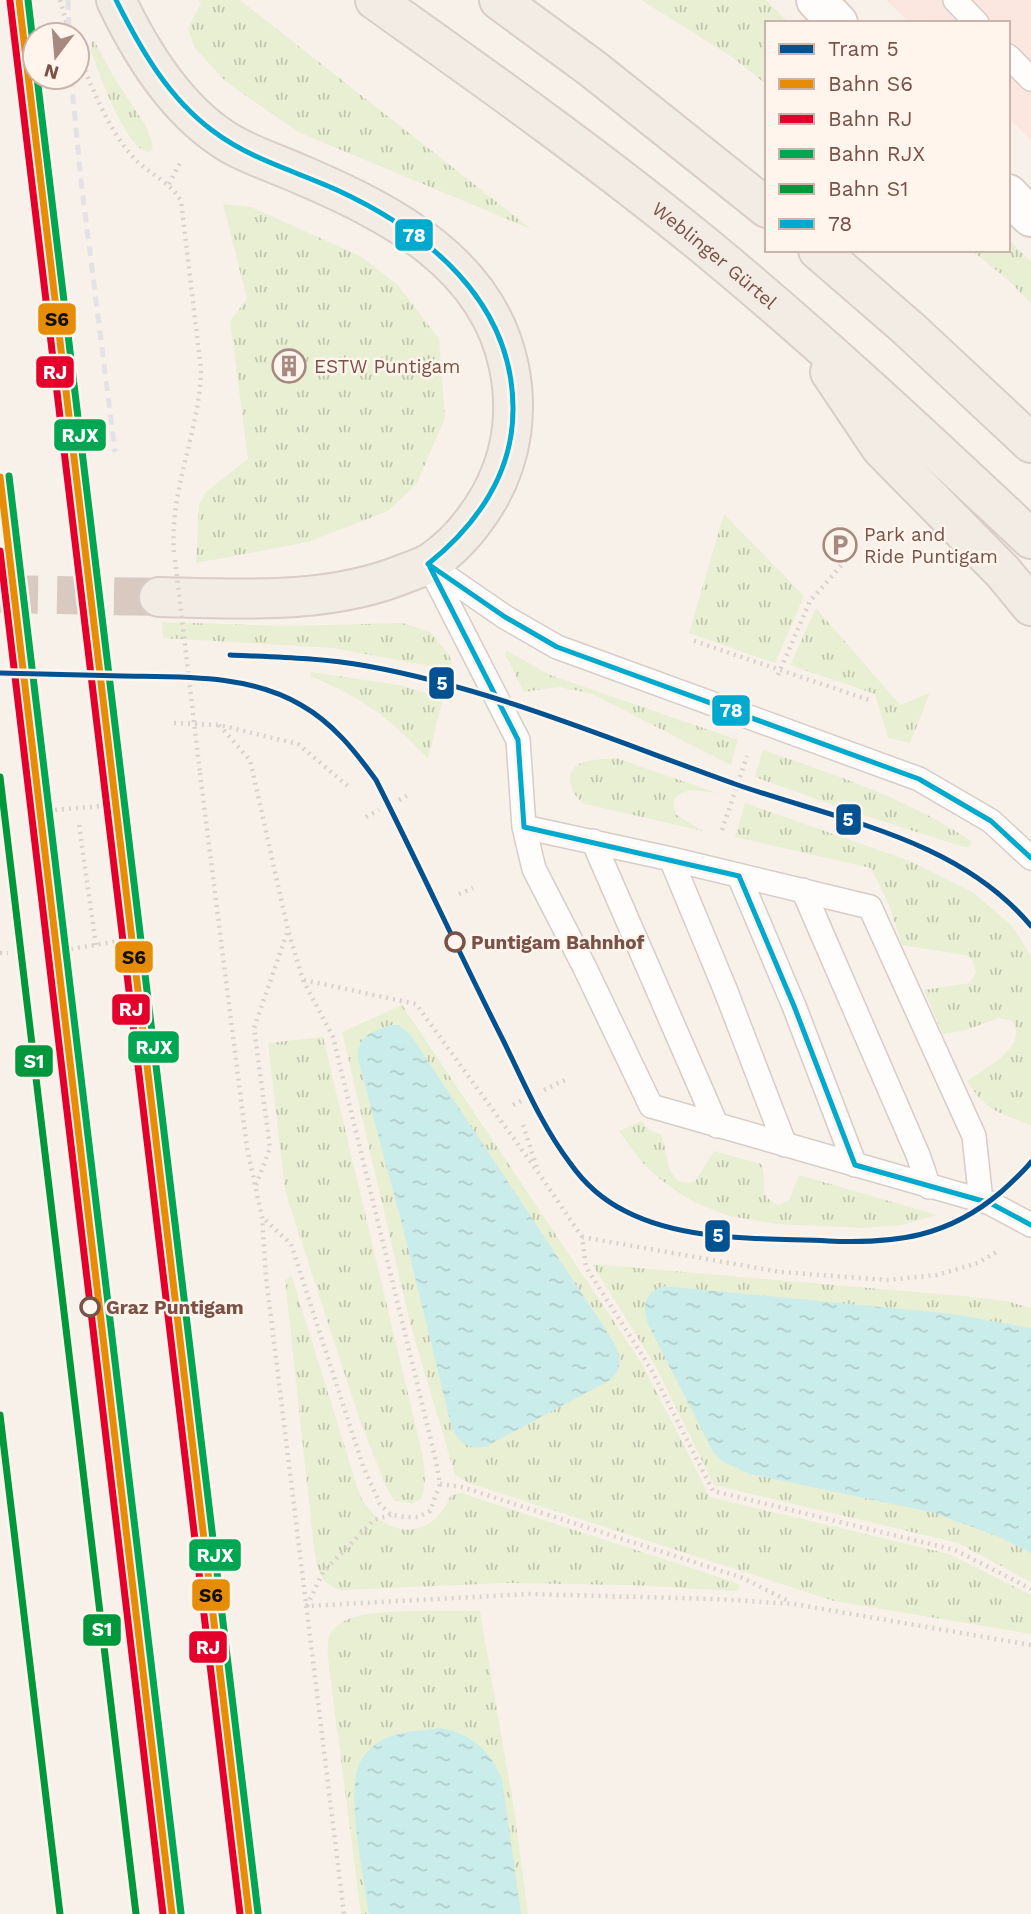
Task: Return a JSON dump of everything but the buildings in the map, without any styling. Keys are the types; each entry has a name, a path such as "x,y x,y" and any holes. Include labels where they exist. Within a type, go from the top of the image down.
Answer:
{"main road":[{"path":"116,0 129,28 154,67 203,123 230,143 382,212 421,237 452,264 476,291 505,348 514,411 510,442 491,494 453,546 428,564 387,582 345,591 244,599 159,597"},
{"name":"Weblinger Gürtel","path":"375,0 606,167 711,251 868,386 1031,539"},
{"path":"499,0 593,69 765,206"},
{"path":"820,252 909,329 1031,443"},
{"path":"802,329 881,448 1003,572 1031,606"}],"street":[{"path":"816,0 836,21"},
{"path":"1010,196 1031,217"}],"lane":[{"path":"954,0 974,21"},
{"path":"1010,58 1031,79"},
{"path":"428,564 518,740 524,827 534,869 651,1106 981,1200 1031,1225"},
{"path":"428,564 505,617 557,647 919,779 991,821 1031,858"},
{"path":"524,827 870,907 974,1136 981,1200"},
{"path":"593,841 717,1126"},
{"path":"671,859 785,1145"},
{"path":"739,876 794,1006 855,1165"},
{"path":"803,890 929,1186"}],"path":[{"path":"60,0 66,21"},
{"path":"91,81 114,131 125,147 144,168 169,184 181,201 201,387 200,405 177,501 173,538 175,560 247,1147 262,1217 266,1277 344,1914"},
{"path":"779,673 810,601 846,560"},
{"path":"694,641 779,673 869,700"},
{"path":"174,723 219,725 298,744 349,787"},
{"path":"219,725 250,760 288,930 303,980 333,1037 440,1484 430,1511 419,1517 391,1515 374,1520 323,1572 307,1606"},
{"path":"720,835 741,771"},
{"path":"399,800 410,794"},
{"path":"55,810 101,806"},
{"path":"366,817 379,810"},
{"path":"79,825 96,945"},
{"path":"459,894 473,888"},
{"path":"256,1186 270,1148 254,1028 288,930"},
{"path":"71,949 118,941"},
{"path":"0,954 8,953"},
{"path":"303,980 416,1004 582,1237 586,1267 651,1369 713,1490 955,1550 1031,1589"},
{"path":"544,1090 565,1080"},
{"path":"513,1105 523,1100"},
{"path":"523,1125 538,1172"},
{"path":"262,1217 291,1244 363,1466 380,1504 391,1515"},
{"path":"582,1237 780,1272 887,1280 937,1275 978,1264 999,1250"},
{"path":"440,1484 462,1487 743,1578 794,1604"},
{"path":"307,1606 530,1594 639,1595 794,1604 1031,1645"}],"shaded area":[{"path":"886,0 1031,0 1031,140 1010,120 1010,21 908,21"}],"green space":[{"path":"198,0 240,0 531,229 298,132 225,81 195,48 188,29 201,3"},
{"path":"641,0 766,0 787,21 765,21 765,83 732,57"},
{"path":"92,41 147,128 153,147 150,152 141,149 123,126 91,51"},
{"path":"223,204 251,207 360,256 398,285 439,339 445,418 417,483 388,511 308,542 196,563 199,505 206,492 248,459 230,321 247,299"},
{"path":"1010,241 1031,262 1031,303 1006,278 974,252 1010,252"},
{"path":"724,514 804,596 775,663 689,633"},
{"path":"816,608 900,705 930,693 910,743 888,738 875,694 790,665"},
{"path":"162,622 287,626 402,623 430,632 449,655 452,663 450,668 446,669 333,648 163,638"},
{"path":"507,651 550,675 738,740 731,765 590,693 558,687 524,692 505,654"},
{"path":"311,672 399,685 443,698 428,759 388,720 344,692 310,676"},
{"path":"763,750 844,778 896,800 947,826 971,841 971,845 964,847 755,777"},
{"path":"616,758 717,793 688,791 674,800 675,814 703,831 585,804 580,800 570,784 571,772 575,767 590,761"},
{"path":"745,803 910,861 974,893 1012,926 1031,956 1031,1125 987,1105 967,1081 994,1063 1010,1048 1016,1030 1012,1021 999,1018 966,1030 943,1034 924,990 970,983 976,972 972,959 965,955 902,945 889,905 871,868 735,837"},
{"path":"402,1005 641,1362 710,1497 949,1554 1031,1595 1031,1634 834,1601 469,1483 455,1475 410,1323 342,1032"},
{"path":"323,1037 422,1453 424,1487 421,1499 412,1503 395,1501 387,1489 359,1418 285,1191 268,1043"},
{"path":"642,1121 649,1130 662,1135 670,1171 678,1181 695,1181 714,1151 761,1164 764,1192 778,1205 789,1200 799,1175 937,1215 902,1225 863,1228 777,1224 729,1216 679,1193 639,1159 619,1131"},
{"path":"592,1264 973,1297 1006,1301 1031,1308 1031,1582 958,1543 714,1485 656,1367"},
{"path":"292,1277 360,1496 381,1520 407,1530 419,1528 432,1522 451,1495 461,1493 734,1582 740,1586 739,1589 505,1583 341,1590 328,1584 320,1574 314,1548 285,1280"},
{"path":"480,1611 514,1809 528,1914 361,1914 329,1667 329,1638 340,1623 351,1618 377,1613"}],"water":[{"path":"389,1025 398,1025 410,1034 606,1330 619,1355 619,1368 610,1380 487,1446 465,1444 451,1425 358,1059 360,1045 366,1036"},
{"path":"663,1286 953,1314 1031,1328 1031,1553 997,1536 931,1512 750,1474 722,1461 713,1452 648,1324 646,1301 652,1292"},
{"path":"441,1728 471,1739 479,1745 492,1760 502,1780 521,1914 369,1914 355,1818 355,1781 359,1764 367,1752 382,1740 403,1733"}],"tunnel":[{"path":"0,594 159,597"}],"railway":[{"path":"68,0 69,21"},
{"path":"72,91 115,452"}],"tram line":[{"name":"5","path":"230,655 350,663 414,676 507,702 735,784 894,836 932,852 968,872 1002,896 1031,926"},
{"name":"5","path":"0,673 192,677 237,682 281,695 323,720 351,748 376,780 526,1089 551,1134 581,1177 609,1202 625,1211 673,1228 724,1236 853,1242 899,1239 941,1228 961,1219 1001,1192 1031,1162"}],"rail line":[{"name":"S6","path":"19,0 249,1914"},
{"name":"RJX","path":"28,0 30,21"},
{"name":"RJ","path":"10,1 240,1914"},
{"name":"RJX","path":"39,91 258,1913"},
{"name":"RJX","path":"9,476 181,1913"},
{"name":"S6","path":"0,477 172,1914"},
{"name":"RJ","path":"0,551 163,1914"},
{"name":"S1","path":"0,777 136,1914"},
{"name":"S1","path":"0,1415 60,1914"}],"transit line":[{"name":"78","path":"116,0 157,71 197,118 242,149 337,190 402,226 432,248 458,274 480,302 498,334 509,369 513,407 512,431 507,453 499,475 477,514 446,549 428,564"},
{"name":"78","path":"428,564 505,617 557,647 919,779 991,821 1031,858"},
{"name":"78","path":"430,567 518,740 524,827"},
{"name":"78","path":"524,827 739,876"},
{"name":"78","path":"739,876 794,1006 855,1165"},
{"name":"78","path":"855,1165 990,1203 1031,1225"}],"place":[{"name":"ESTW Puntigam","path":"289,366"},
{"name":"Park and Ride Puntigam","path":"840,545"},
{"name":"Puntigam Bahnhof","path":"455,942"},
{"name":"Graz Puntigam","path":"90,1307"}]}
